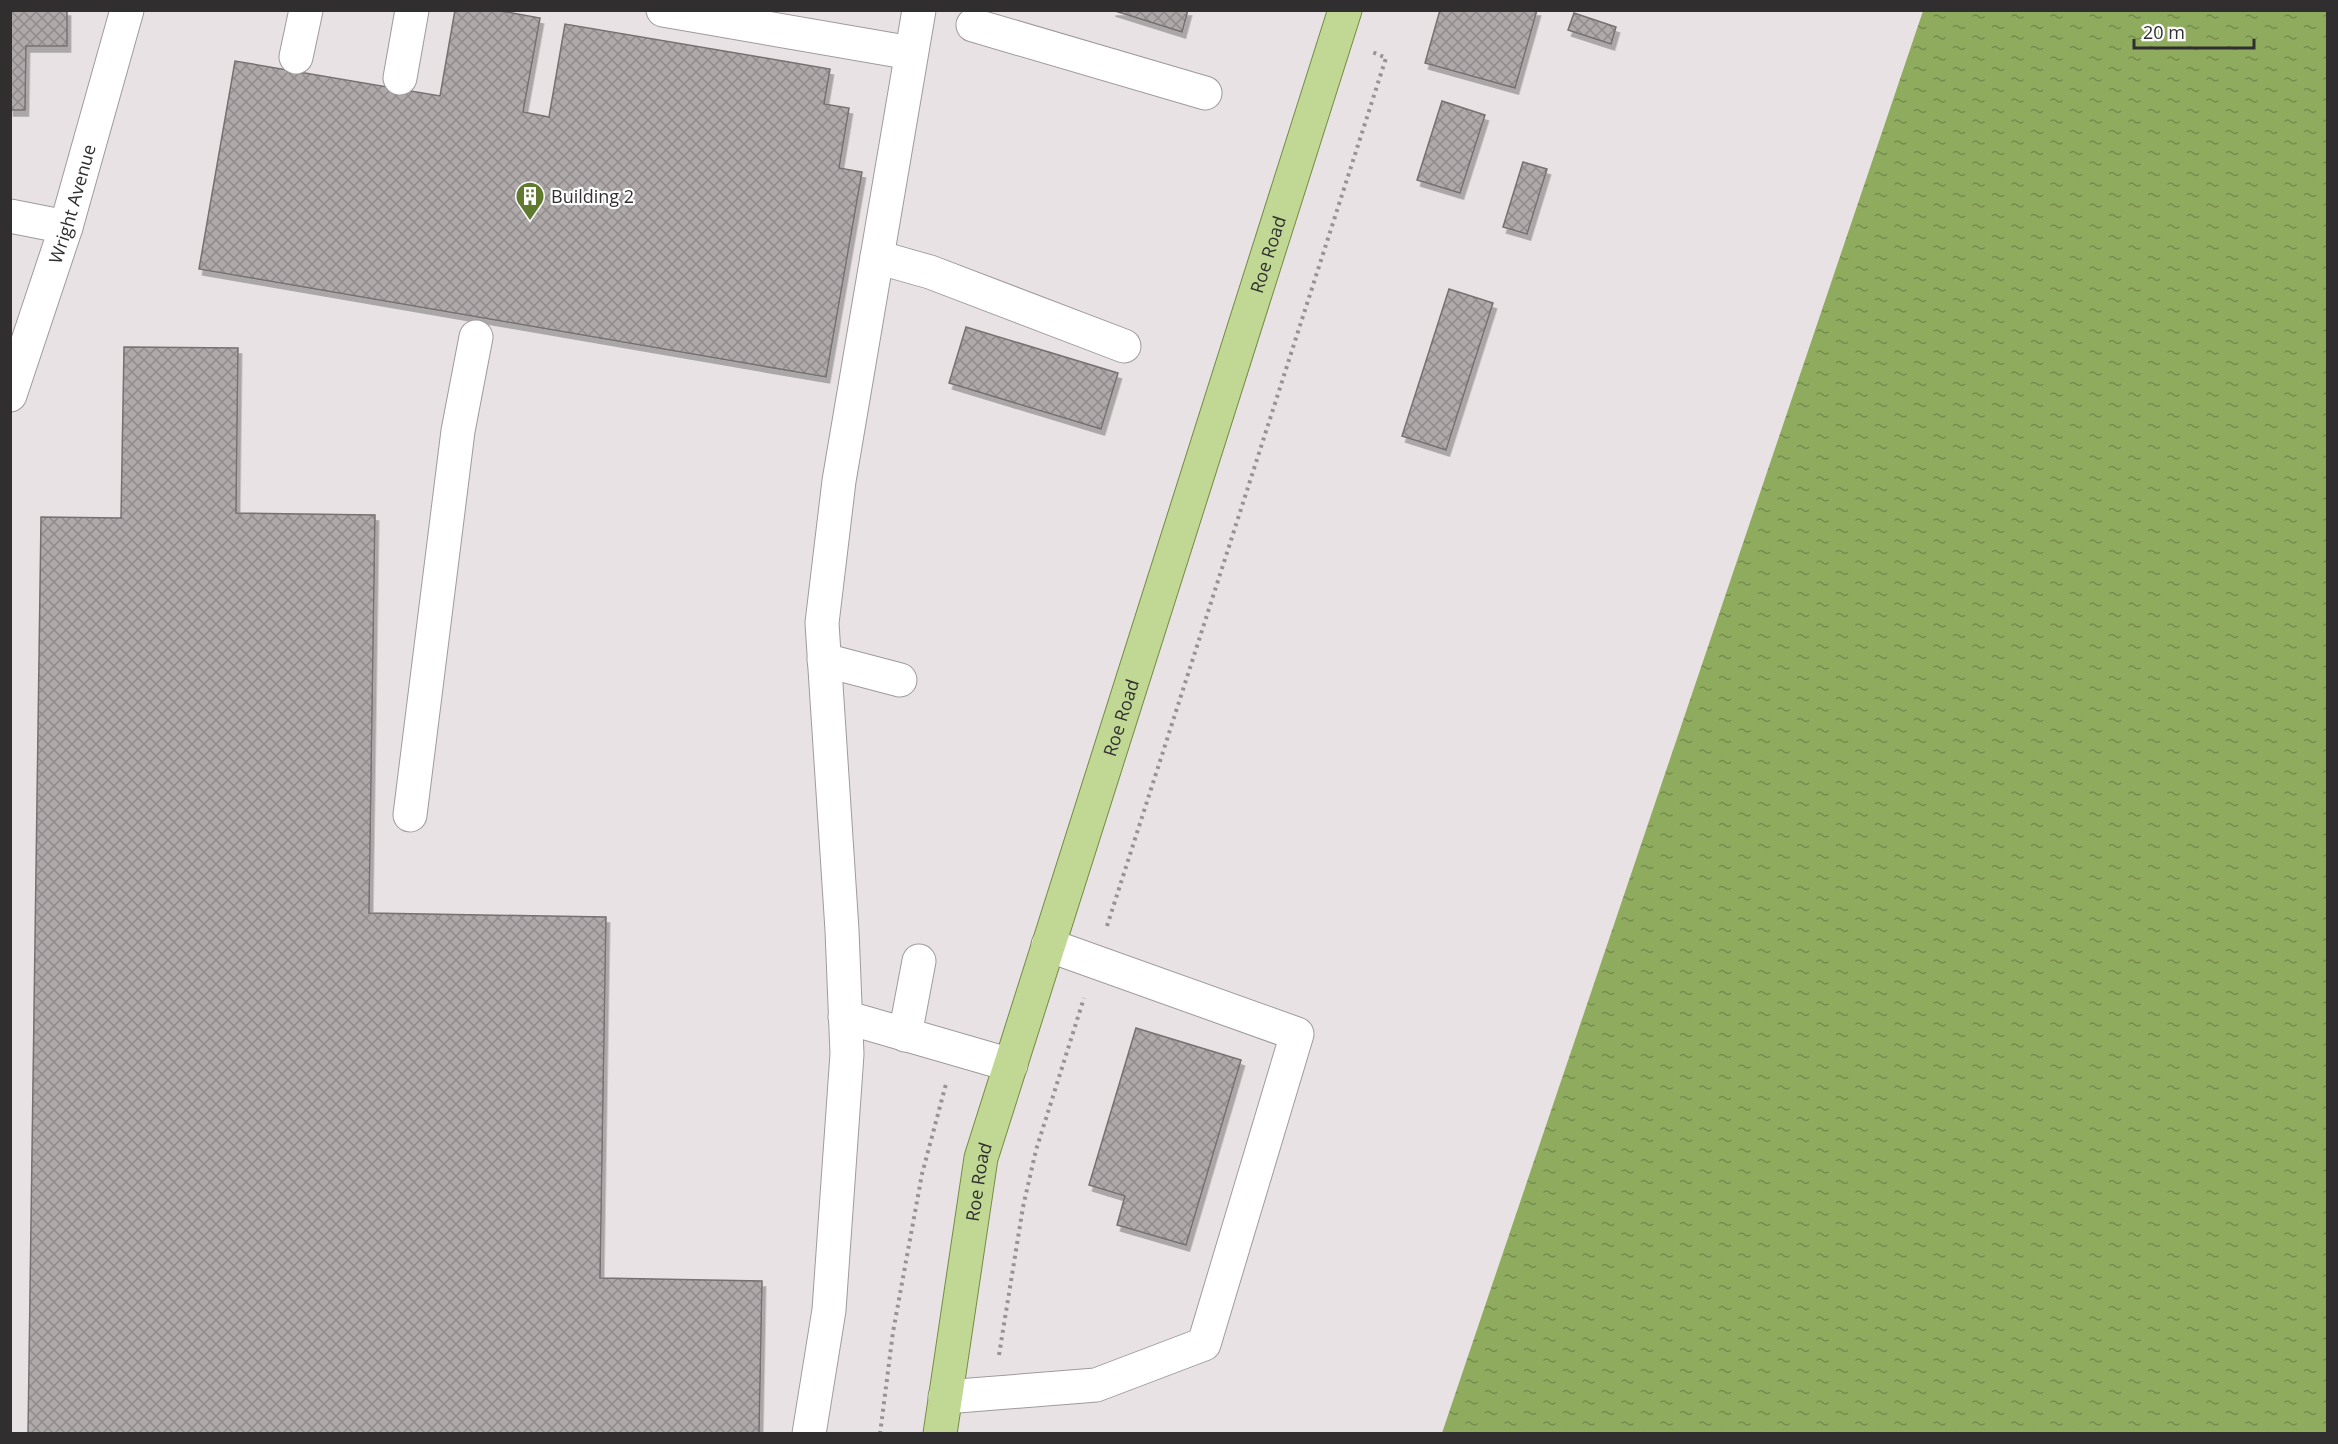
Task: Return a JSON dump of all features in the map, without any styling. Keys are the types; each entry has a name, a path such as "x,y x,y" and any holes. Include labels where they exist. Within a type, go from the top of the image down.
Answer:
{"main road":[{"name":"Roe Road","path":"940,1434 981,1158 1341,24"}],"street":[{"name":"Wright Avenue","path":"10,395 66,227 127,10"},
{"path":"297,57 306,10"},
{"path":"400,78 412,10"},
{"path":"663,10 911,53"},
{"path":"809,1434 829,1310 847,1054 842,930 822,623 839,481 918,10"},
{"path":"972,25 1205,93"},
{"path":"10,216 66,227"},
{"path":"877,257 930,272 1124,346"},
{"path":"410,815 459,431 476,337"},
{"path":"824,660 900,680"},
{"path":"945,1397 1096,1385 1204,1344 1297,1034 1048,945"},
{"path":"905,1035 919,961"},
{"path":"845,1017 1011,1065"}],"path":[{"path":"995,1393 1023,1206 1036,1150 1386,58 1341,24"},
{"path":"880,1434 893,1332 922,1174 957,1049"}],"water":[{"path":"1923,11 2327,11 2327,1433 1442,1433"}],"building":[{"path":"10,10 67,10 67,46 26,46 25,110 10,110"},
{"name":"Building 2","path":"455,10 496,10 540,18 523,112 549,117 565,24 830,69 824,104 849,108 839,168 862,172 826,377 199,269 235,61 440,96"},
{"path":"1112,10 1188,10 1182,32"},
{"path":"1440,10 1537,10 1515,88 1425,63"},
{"path":"1574,13 1616,27 1611,44 1568,30"},
{"path":"1442,101 1485,115 1460,193 1417,180"},
{"path":"1523,162 1547,169 1527,234 1503,227"},
{"path":"1449,289 1493,303 1446,450 1402,436"},
{"path":"966,327 1118,373 1101,429 949,383"},
{"path":"124,347 238,348 236,513 375,515 369,913 606,917 600,1278 762,1281 759,1434 28,1434 41,517 121,518"},
{"path":"1136,1028 1241,1060 1186,1245 1117,1225 1125,1196 1089,1185"}],"place":[{"name":"Building 2","path":"530,222"}]}
